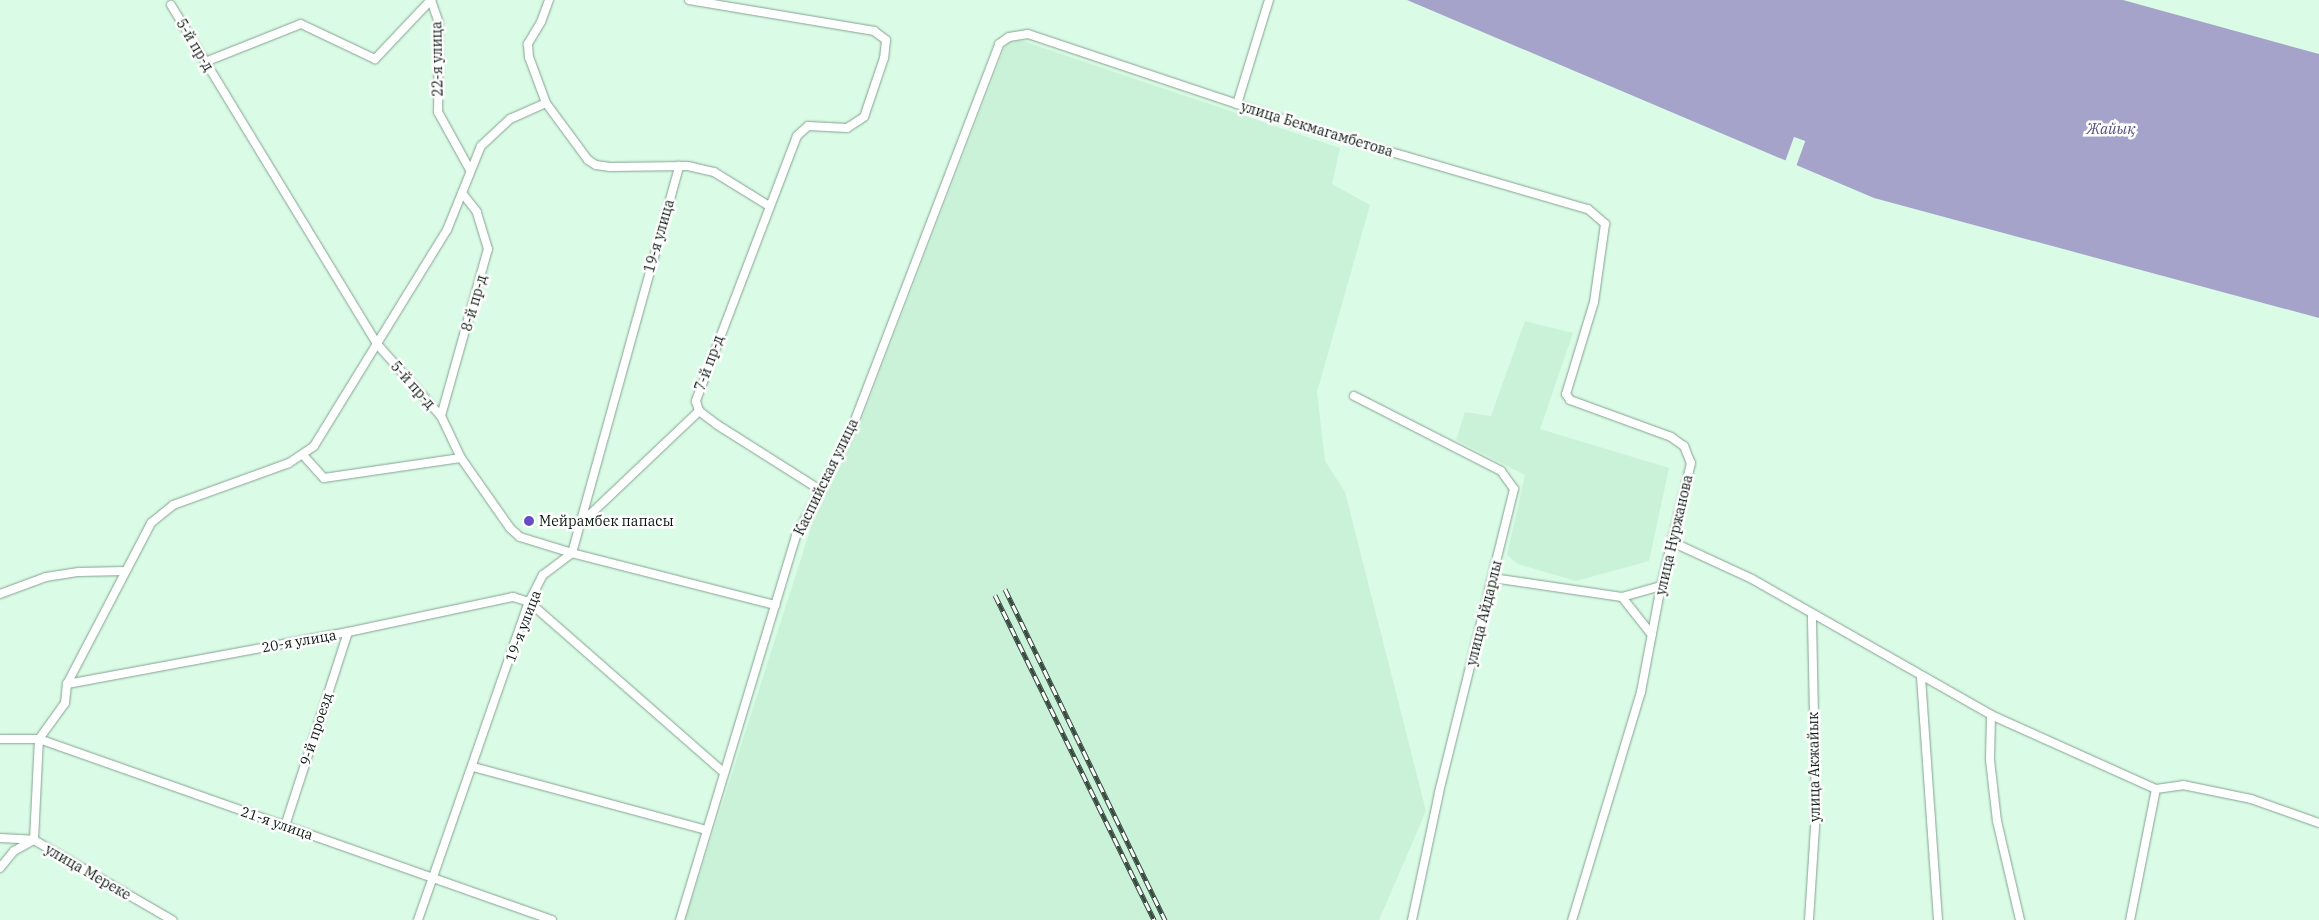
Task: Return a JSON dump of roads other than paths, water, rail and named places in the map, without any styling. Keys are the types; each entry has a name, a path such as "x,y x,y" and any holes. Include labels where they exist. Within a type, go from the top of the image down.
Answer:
{"street":[{"path":"206,62 301,24 375,60 431,0"},
{"name":"22-я улица","path":"431,0 439,24 438,112 470,170"},
{"path":"549,0 541,22 528,44 528,57 546,103 588,160 596,165 679,166 714,172 769,206 797,136 808,126 847,128 864,118 884,58 886,40 874,31 689,0"},
{"path":"1237,104 1269,0"},
{"name":"5-й пр-д","path":"171,5 376,344 441,416 461,458 510,528 520,537 572,553 775,605"},
{"name":"улица Бекмагамбетова","path":"1028,34 1237,104 1588,210 1605,224"},
{"name":"Каспийская улица","path":"680,920 796,536 822,491 850,433 999,44 1009,37 1028,34"},
{"path":"0,868 14,851 34,840 39,739 65,703 67,684 151,523 172,505 303,455 329,425 376,344 447,230 481,146 510,119 546,103"},
{"name":"19-я улица","path":"418,920 530,602 543,575 572,553 679,166"},
{"name":"8-й пр-д","path":"441,416 488,249 478,212 462,193"},
{"name":"7-й пр-д","path":"769,206 700,385 696,401 699,411 822,491"},
{"name":"улица Нуржанова","path":"1572,920 1641,692 1661,586 1691,463 1684,446 1671,437 1570,400 1566,394 1594,302 1605,224"},
{"name":"улица Айдарлы","path":"1354,396 1502,470 1514,489 1439,793 1412,920"},
{"path":"578,527 699,411"},
{"path":"303,455 324,478 461,458"},
{"path":"1672,542 1752,579 1920,677 1991,715 2156,789 2183,785 2250,799 2319,823"},
{"path":"0,594 46,577 79,572 125,572"},
{"path":"1493,578 1622,597 1661,586"},
{"name":"20-я улица","path":"67,684 348,632 513,597 530,602"},
{"path":"1622,597 1652,635"},
{"path":"530,602 724,774"},
{"name":"улица Акжайык","path":"1809,920 1816,811 1812,614"},
{"name":"9-й проезд","path":"285,826 348,632"},
{"path":"1920,677 1938,920"},
{"path":"1991,715 1990,760 1997,821 2020,920"},
{"name":"21-я улица","path":"0,739 39,739 552,920"},
{"path":"473,767 707,830"},
{"path":"2130,920 2156,789"},
{"name":"улица Мереке","path":"0,838 34,840 172,920"}],"water":[{"name":"Жайық","path":"1407,0 2123,0 2319,54 2319,318 1874,198"}],"railway":[{"path":"1005,589 1165,920"},
{"path":"995,595 1154,920"}],"place":[{"name":"Мейрамбек папасы","path":"529,521"}]}
